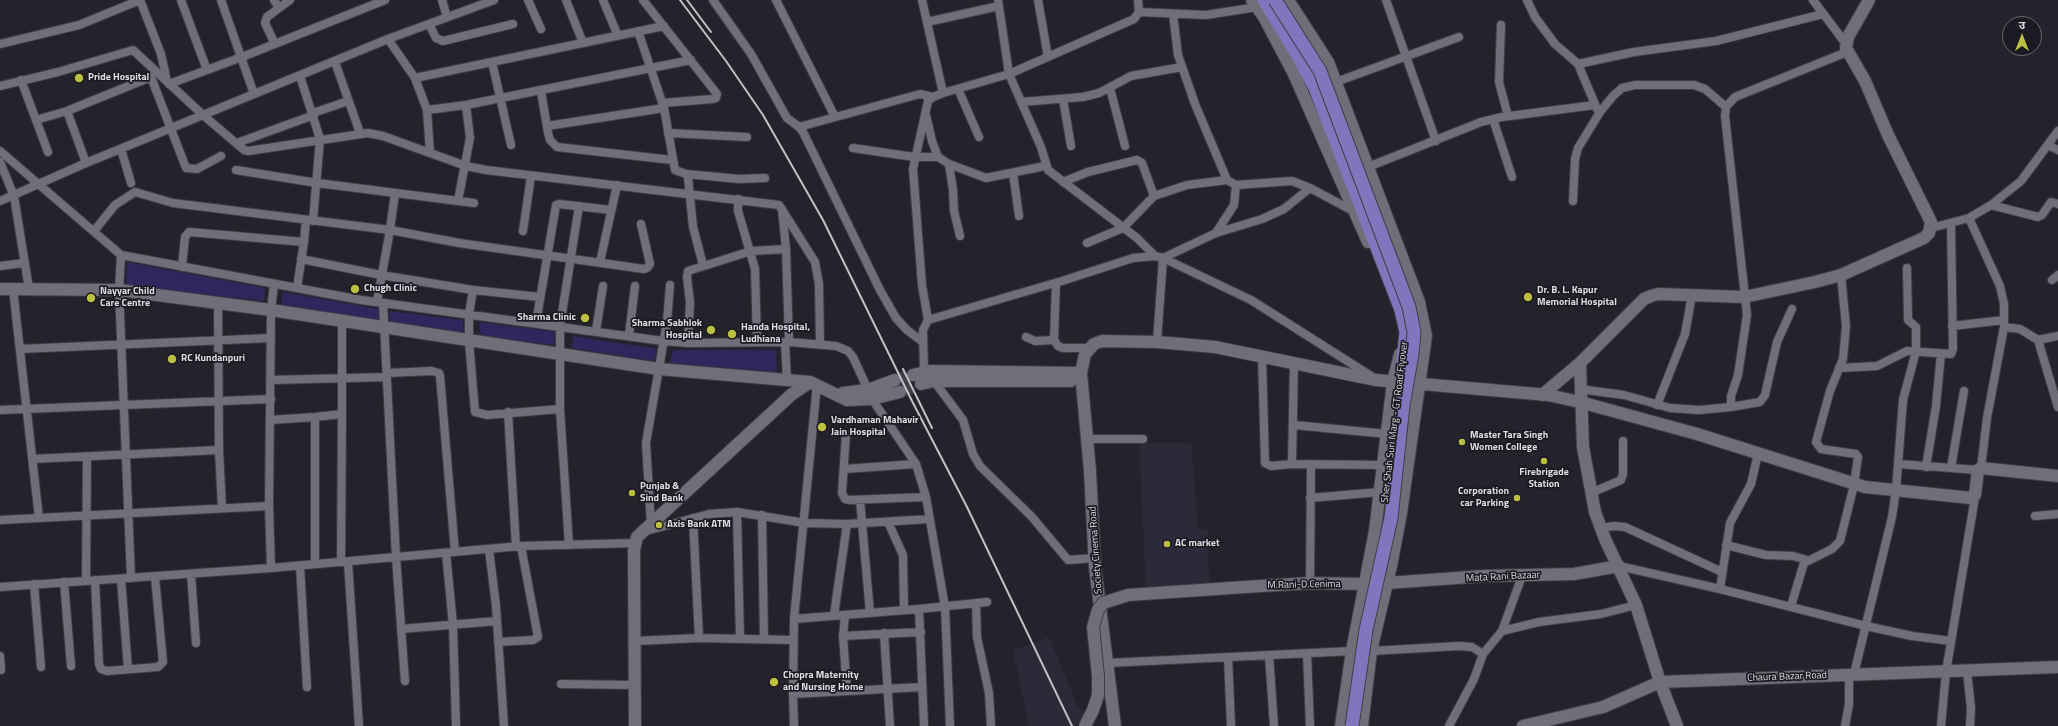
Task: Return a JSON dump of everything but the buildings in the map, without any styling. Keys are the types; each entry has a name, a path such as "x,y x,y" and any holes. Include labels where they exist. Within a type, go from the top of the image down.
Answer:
{"main road":[{"name":"Sher Shah Suri Marg - GT Road Flyover","path":"1275,0 1320,71 1409,307 1414,332 1412,354 1403,405 1391,518 1366,630 1352,726"},
{"name":"Sher Shah Suri Marg - GT Road Flyover","path":"1258,2 1298,56 1315,88 1401,310 1406,332 1383,514 1366,593 1344,726"}],"street":[{"path":"0,44 79,24 140,0 161,54 168,82"},
{"path":"181,0 207,70"},
{"path":"221,0 254,94"},
{"path":"274,0 279,8"},
{"path":"275,44 265,23 268,17 290,0"},
{"path":"168,82 242,57 385,0"},
{"path":"442,0 448,17"},
{"path":"0,201 86,163 388,39 494,0"},
{"path":"528,0 541,29"},
{"path":"566,0 583,44"},
{"path":"603,0 618,36"},
{"path":"547,126 663,105 714,99 717,96 716,91 643,0"},
{"path":"713,0 751,54 787,118 799,127 880,290 900,323 924,342"},
{"path":"776,0 835,117"},
{"path":"922,0 943,93"},
{"path":"1038,0 1048,57"},
{"path":"919,377 924,342 923,330 928,320 922,284 913,174 914,157 928,101 943,93 1009,74 1134,18 1139,12 1138,0"},
{"path":"1288,0 1328,62 1419,302 1426,336 1402,513 1372,651 1362,726"},
{"path":"1386,0 1436,141"},
{"path":"1527,0 1535,17 1555,44 1578,64 1595,105 1600,112"},
{"path":"1542,395 1580,363 1644,299 1658,294 1744,297 1841,275 1924,238 1931,228 1931,222 1885,128 1865,81 1846,48 1813,0"},
{"path":"1731,407 1732,390 1738,375 1747,322 1725,116 1726,106 1735,97 1846,48 1869,0"},
{"path":"1139,12 1206,15 1258,2 1294,74 1355,212 1400,321 1403,333 1392,382 1384,465 1375,531 1352,651 1341,726"},
{"path":"927,22 999,3 1009,74 1041,147 1046,166 1053,175 1123,228 1154,256"},
{"path":"1173,14 1176,44 1182,67 1198,112 1227,180"},
{"path":"1578,64 1634,52 1716,42 1823,14"},
{"path":"430,24 436,38 443,41 513,24"},
{"path":"1501,25 1499,82 1508,116"},
{"path":"415,78 664,26"},
{"path":"638,32 649,69 663,105 675,171 686,174 739,178 765,178"},
{"path":"1336,82 1459,37"},
{"path":"388,39 415,78 427,110 430,153"},
{"path":"0,86 58,72 133,50 203,115 244,150 253,151 360,133 383,136 466,166 531,176 776,204 781,206 815,262 819,284 820,344"},
{"path":"427,110 466,105 541,91 691,60"},
{"path":"334,62 360,133"},
{"path":"492,62 502,98 511,145"},
{"path":"1021,102 1091,96 1137,74 1182,67"},
{"path":"297,288 304,242 310,221 317,183 320,139 300,76"},
{"path":"36,120 67,111 151,77 186,168 197,169 221,156"},
{"path":"21,80 48,152"},
{"path":"1573,201 1576,154 1600,112 1622,88 1635,85 1702,87 1726,106"},
{"path":"1110,88 1125,146"},
{"path":"958,89 979,137"},
{"path":"541,91 550,140 557,147 562,149 672,160"},
{"path":"799,127 920,94 933,97"},
{"path":"1063,99 1072,146"},
{"path":"237,143 348,101"},
{"path":"458,201 466,166 470,138 466,105"},
{"path":"1368,167 1493,119 1595,105"},
{"path":"67,111 86,163"},
{"path":"926,112 932,141 938,157"},
{"path":"1493,119 1512,177"},
{"path":"1931,228 1969,218 1991,205 2021,181 2058,131"},
{"path":"668,133 747,137"},
{"path":"2048,145 2058,150"},
{"path":"853,148 914,157 938,157 950,164 986,178 1046,166"},
{"path":"120,149 132,183"},
{"path":"0,151 121,255 274,284 380,302 664,341 688,343 787,342 836,346 848,351 853,357 870,394 916,464 926,497 945,607 950,726"},
{"path":"1063,182 1088,172 1137,160 1142,163 1154,196"},
{"path":"0,162 14,196 29,289"},
{"path":"950,164 954,190 954,211 960,236"},
{"path":"236,170 317,183 474,203"},
{"path":"1013,173 1019,216"},
{"path":"686,174 690,194 693,227 703,265"},
{"path":"523,231 531,176"},
{"path":"1087,243 1123,228 1154,196 1187,185 1227,180 1236,185 1287,181 1299,182 1355,212"},
{"path":"600,262 617,185"},
{"path":"1216,233 1234,205 1236,185"},
{"path":"1163,258 1216,233 1262,219 1284,209 1310,188"},
{"path":"94,231 115,205 135,192 173,203 390,230 547,256 600,262 641,269 649,267 641,224"},
{"path":"395,193 390,230 381,276 380,302 385,328 396,557 405,681"},
{"path":"738,199 739,214 755,269 757,342"},
{"path":"1991,205 2038,218 2042,216 2051,202 2058,204"},
{"path":"536,323 556,205 611,210"},
{"path":"569,545 560,409 559,352 560,326 579,206"},
{"path":"781,206 786,249 787,380"},
{"path":"1941,726 1946,672 1980,469 1987,418 2004,324 2004,304 2000,286 1969,218"},
{"path":"1839,368 1877,366 1901,353 1916,351 1949,355 1952,352 1950,224"},
{"path":"182,267 185,237 189,232 304,242"},
{"path":"688,343 690,302 687,273 690,270 751,251 786,249"},
{"path":"121,255 119,290 131,578"},
{"path":"928,320 1132,258 1154,256 1163,258 1251,300 1376,380"},
{"path":"1157,342 1163,258"},
{"path":"301,259 381,276 473,290 540,297"},
{"path":"0,266 24,263"},
{"path":"1845,726 1852,674 1866,626 1883,556 1896,490 1903,400 1916,351 1916,327 1908,320 1907,268"},
{"path":"1791,606 1802,567 1807,560 1832,550 1840,542 1854,485 1858,458 1856,454 1821,449 1816,442 1830,391 1843,359 1846,326 1841,275"},
{"path":"1056,282 1054,340 1058,346 1062,348 1088,348 1102,341 1157,342 1226,349 1376,380 1542,395 1580,402 1697,434 1854,485 1967,498 1975,497"},
{"path":"271,568 269,506 270,399 271,310 274,284"},
{"path":"651,525 646,443 664,341 670,285"},
{"path":"596,331 603,286"},
{"path":"628,335 635,286"},
{"path":"0,288 119,290 271,310 469,341 559,352 659,369 813,383 847,400 870,394 900,392"},
{"path":"13,288 39,518"},
{"path":"473,290 469,314 469,341 475,412 487,415 508,412 560,409"},
{"path":"1657,405 1685,334 1692,295"},
{"path":"218,303 219,450 222,508"},
{"path":"1580,389 1624,396 1657,405 1698,410 1757,403 1763,399 1777,342 1792,309"},
{"path":"342,321 345,562 359,726"},
{"path":"1952,326 2004,324 2020,329 2038,340 2058,407"},
{"path":"2038,340 2058,336"},
{"path":"1026,337 1035,341 1054,340"},
{"path":"20,349 271,338"},
{"name":"Society Cinema Road","path":"1088,348 1085,354 1081,377 1087,439 1095,558 1115,726"},
{"path":"1926,466 1936,406 1941,354"},
{"path":"1262,356 1265,463 1271,466 1292,464 1384,465"},
{"path":"1292,464 1294,425 1294,362"},
{"path":"1580,363 1580,402 1583,446 1591,493 1601,528 1636,605 1660,682 1677,726"},
{"path":"271,380 342,378 432,371 439,373 442,386 456,552"},
{"path":"919,377 1081,377"},
{"path":"919,377 934,381 1081,377"},
{"path":"870,394 895,380"},
{"path":"934,381 963,420 973,454 980,466 1032,517 1068,560 1095,558"},
{"path":"636,726 635,640 638,538 792,395 813,383"},
{"path":"794,726 794,619 805,523 812,427 813,383"},
{"path":"1951,468 1964,391"},
{"path":"0,410 270,399"},
{"path":"498,642 533,640 538,637 519,547 508,412"},
{"path":"270,420 342,414"},
{"path":"315,417 315,564"},
{"path":"1294,425 1387,434"},
{"path":"846,434 843,496 849,500 926,497"},
{"path":"1087,439 1143,439"},
{"path":"1591,493 1621,480 1623,474 1623,441"},
{"path":"32,459 219,450"},
{"path":"1720,589 1730,523 1751,484 1758,454"},
{"path":"87,457 86,516 90,580 100,668 107,671 158,667 163,662 155,577"},
{"path":"844,468 916,464"},
{"path":"1310,583 1311,464"},
{"path":"1898,464 2058,476"},
{"path":"1310,498 1380,492"},
{"path":"860,500 870,613"},
{"path":"0,520 269,506"},
{"path":"0,587 300,566 489,549 569,545 638,538 693,518 737,512 805,523 862,524 930,519"},
{"path":"737,512 740,639"},
{"path":"2035,516 2058,514"},
{"path":"762,515 764,639"},
{"path":"693,518 699,638"},
{"path":"888,522 903,555 904,610"},
{"path":"834,615 847,524"},
{"path":"1601,528 1614,526 1625,527 1722,572"},
{"path":"1726,545 1766,555 1793,556 1807,560"},
{"path":"489,549 497,621 504,726"},
{"path":"446,553 453,624 456,726"},
{"path":"300,566 307,687"},
{"path":"1619,566 1791,606 1905,635 1951,641"},
{"name":"Mata Rani Bazaar","path":"1389,575 1522,576 1581,573 1619,566"},
{"path":"191,574 196,643"},
{"path":"1449,726 1474,679 1483,654 1502,631 1522,576"},
{"path":"121,579 128,669"},
{"path":"64,582 71,666"},
{"name":"M.Rani-D.Cenima","path":"1085,726 1098,695 1098,676 1093,627 1098,610 1102,603 1128,595 1310,583 1364,584"},
{"path":"34,584 41,667"},
{"path":"794,619 945,607 987,602"},
{"path":"976,603 977,637 989,693 991,726"},
{"path":"1502,631 1554,619 1601,614 1636,605"},
{"path":"919,609 924,726"},
{"path":"845,615 843,636 847,691"},
{"path":"401,629 497,621"},
{"path":"843,636 921,632"},
{"path":"884,633 890,726"},
{"path":"635,640 699,638 793,640"},
{"path":"1372,651 1459,646 1472,648 1483,654"},
{"path":"1108,663 1352,651"},
{"path":"1307,654 1310,726"},
{"path":"1269,655 1274,726"},
{"path":"0,656 1,670"},
{"path":"1228,657 1231,726"},
{"name":"Chaura Bazar Road","path":"1523,726 1603,707 1660,682 2058,667"},
{"path":"1967,671 1971,708 1970,726"},
{"path":"561,684 636,685"},
{"path":"793,694 922,687"}],"shaded area":[{"path":"127,262 265,288 264,301 126,285"},
{"path":"282,292 379,309 379,322 282,306"},
{"path":"389,311 463,320 464,334 390,322"},
{"path":"479,322 555,332 554,345 481,336"},
{"path":"573,336 658,349 654,361 572,348"},
{"path":"673,350 776,350 777,372 670,363"},
{"path":"1139,443 1191,443 1198,530 1208,529 1209,587 1146,588"},
{"path":"1049,637 1077,705 1093,726 1029,726 1013,651"}],"tunnel":[{"path":"895,380 913,375"},
{"path":"900,392 921,384"}],"railway":[{"path":"680,0 726,61 763,115 823,220 912,401 966,505 1072,726"},
{"path":"687,0 711,32"},
{"path":"903,369 932,428"}],"place":[{"name":"Pride Hospital","path":"79,78"},
{"name":"Chugh Clinic","path":"355,289"},
{"name":"Dr. B. L. Kapur Memorial Hospital","path":"1528,297"},
{"name":"Nayyar Child Care Centre","path":"91,298"},
{"name":"Sharma Clinic","path":"585,318"},
{"name":"Sharma Sabhlok Hospital","path":"711,330"},
{"name":"Handa Hospital, Ludhiana","path":"732,334"},
{"name":"RC Kundanpuri","path":"172,359"},
{"name":"Vardhaman Mahavir Jain Hospital","path":"822,427"},
{"name":"Master Tara Singh Women College","path":"1462,442"},
{"name":"Firebrigade Station","path":"1544,461"},
{"name":"Punjab & Sind Bank","path":"632,493"},
{"name":"Corporation car Parking","path":"1517,498"},
{"name":"Axis Bank ATM","path":"659,525"},
{"name":"AC market","path":"1167,544"},
{"name":"Chopra Maternity and Nursing Home","path":"774,682"}]}
